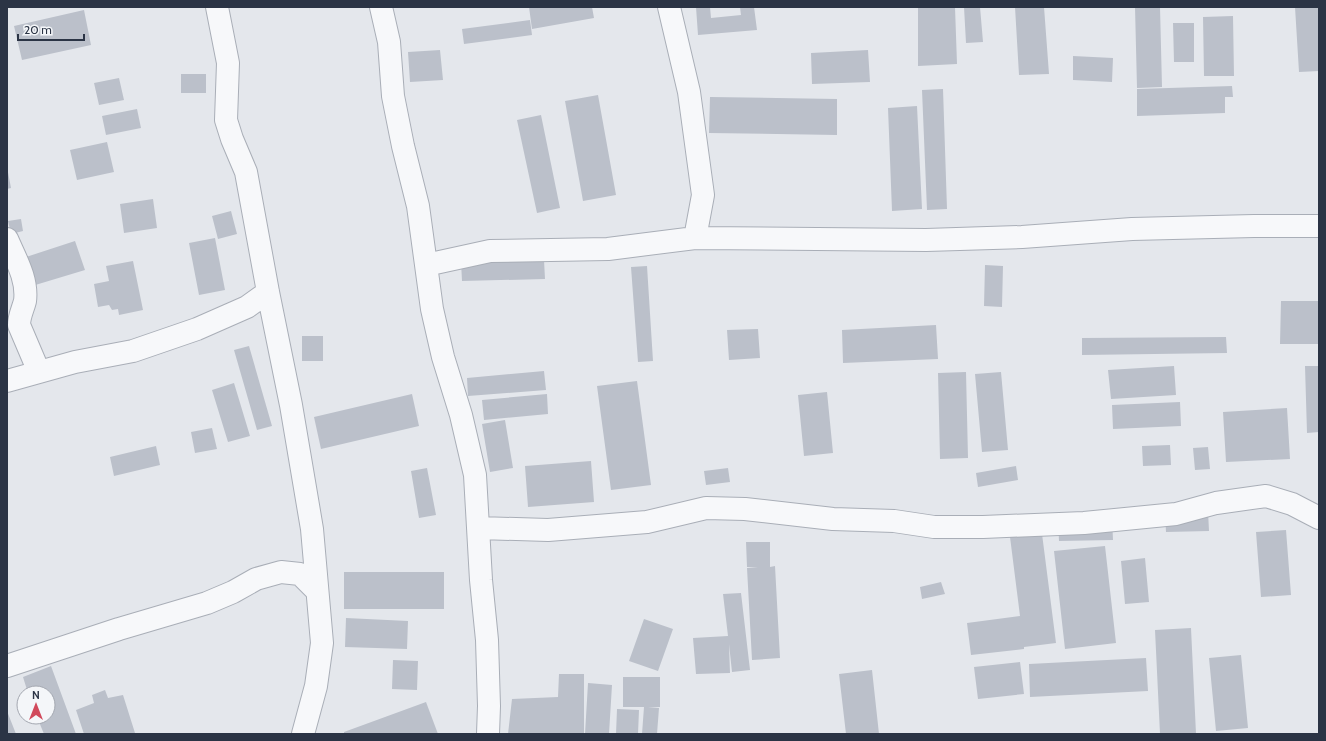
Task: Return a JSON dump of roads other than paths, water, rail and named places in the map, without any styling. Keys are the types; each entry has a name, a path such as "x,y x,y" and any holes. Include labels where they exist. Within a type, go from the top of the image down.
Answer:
{"street":[{"path":"217,7 228,63 226,120 232,140 246,172 268,292 292,405 312,529 322,643 316,686 303,734"},
{"path":"381,7 389,42 393,96 403,146 418,206 432,309 443,357 461,415 475,475 481,580 487,640 489,706 488,734"},
{"path":"669,7 689,92 703,195 695,238"},
{"path":"426,265 490,251 608,249 695,238 926,240 1022,237 1132,229 1319,226"},
{"path":"7,238 24,280 25,300 19,318 19,325 39,372"},
{"path":"7,381 75,362 133,351 197,329 246,307 268,292"},
{"path":"479,528 548,530 647,522 706,508 745,509 833,519 894,522 934,527 990,527 1084,523 1176,514 1216,503 1266,496 1292,504 1319,518"},
{"path":"7,666 119,629 207,603 233,592 256,579 281,572 300,574 317,591"}]}
